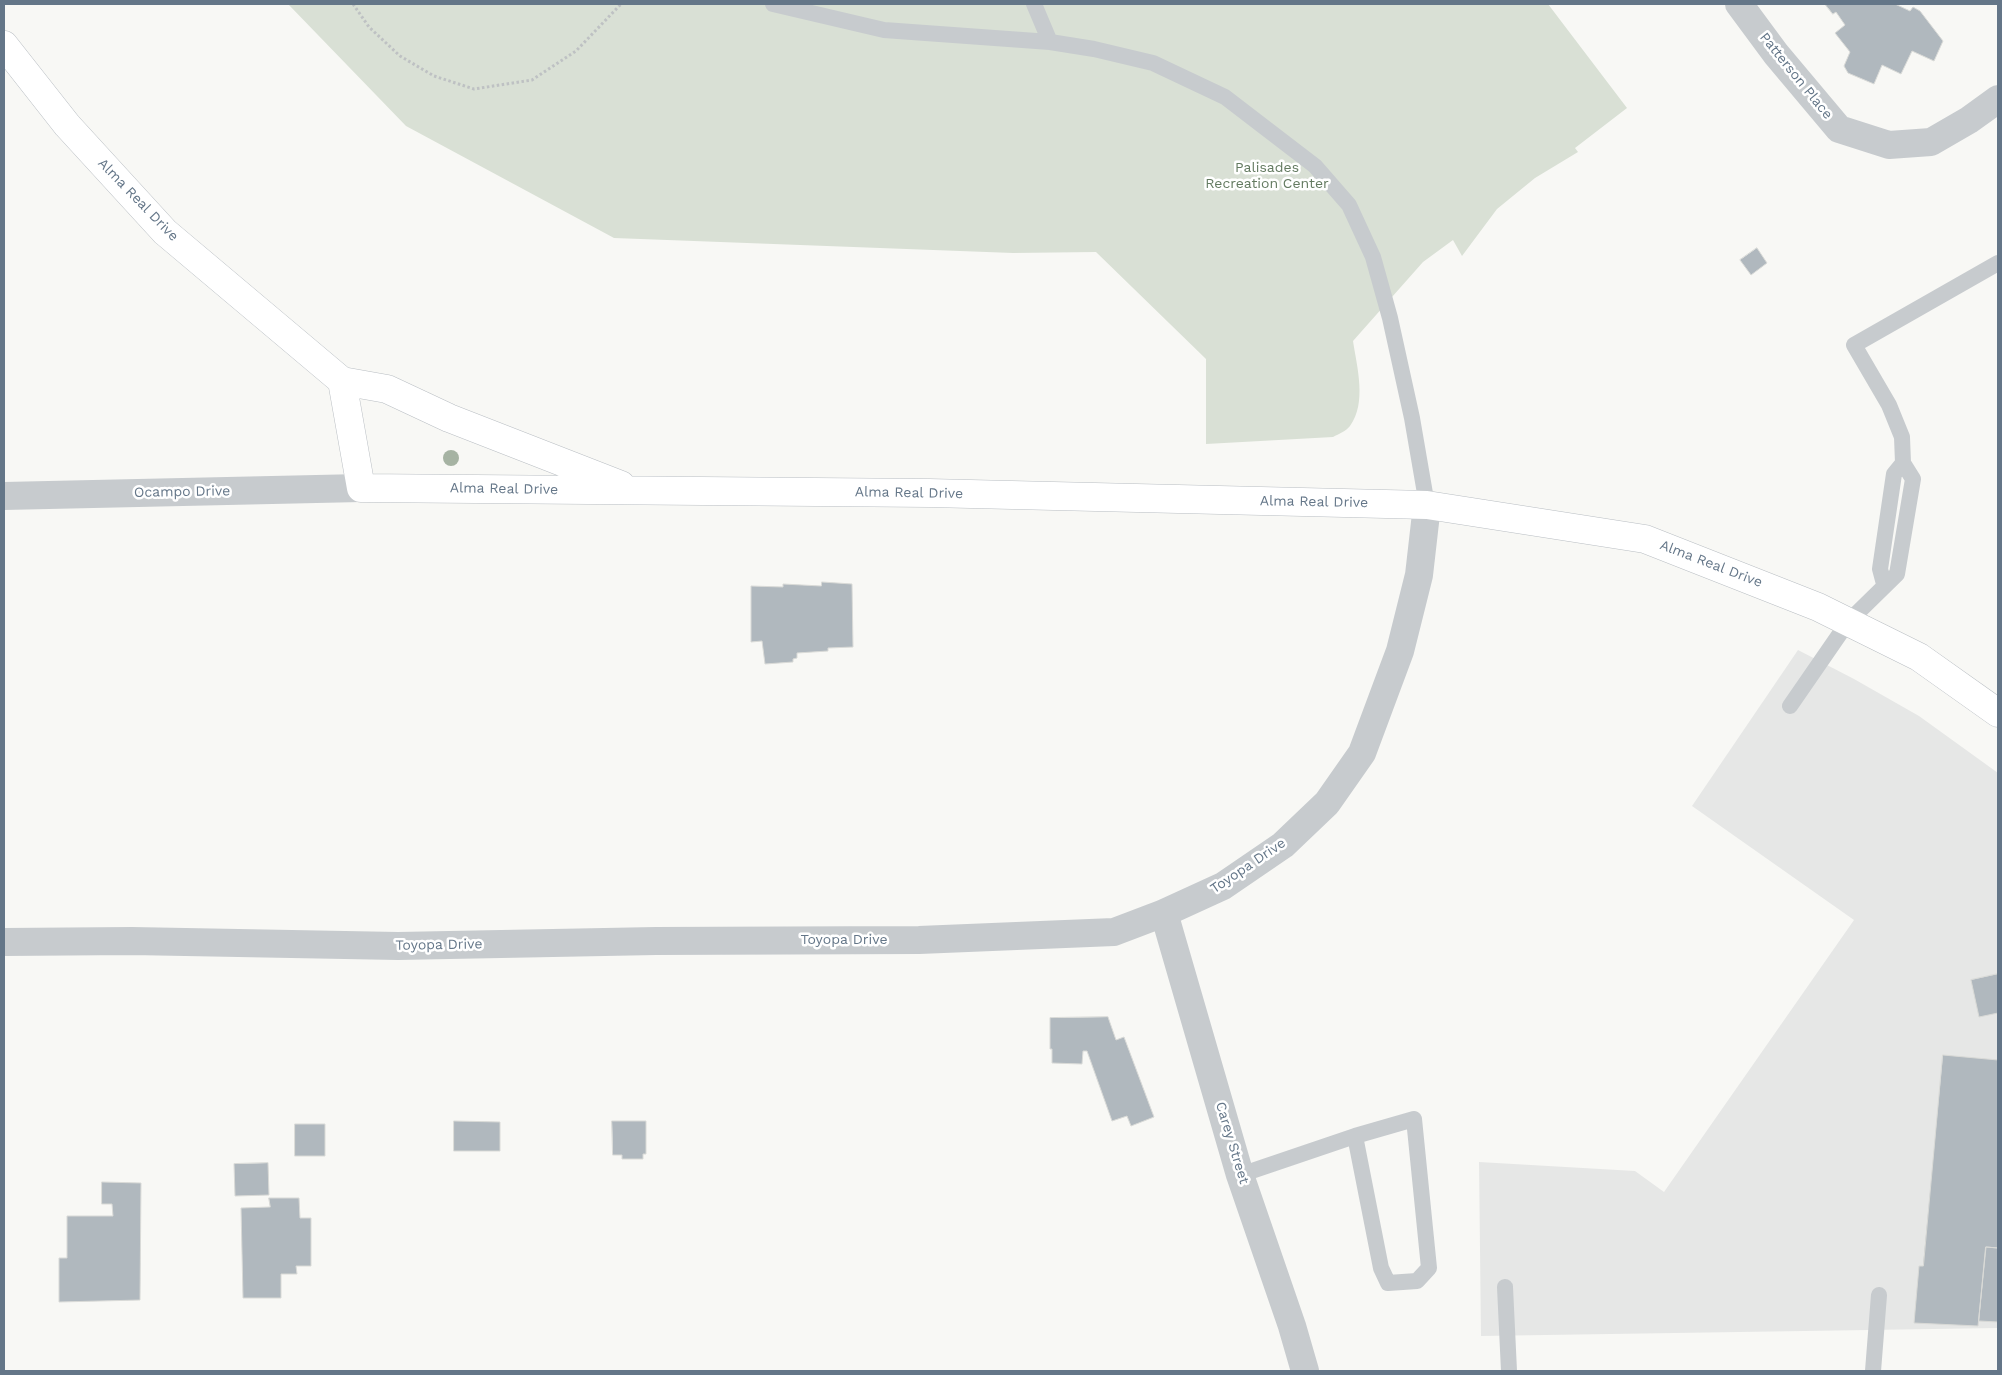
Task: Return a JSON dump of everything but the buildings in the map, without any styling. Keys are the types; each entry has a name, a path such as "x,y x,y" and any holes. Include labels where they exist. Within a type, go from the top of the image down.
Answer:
{"street":[{"name":"Patterson Place","path":"1739,4 1776,54 1839,129 1889,145 1930,142 1970,120 1998,99"},
{"name":"Alma Real Drive","path":"4,45 67,125 165,232 342,381"},
{"path":"361,488 342,381 387,389 448,418 637,490"},
{"name":"Alma Real Drive","path":"361,488 929,493 1428,505 1645,539 1809,603 1848,622 1919,657 1998,713"},
{"name":"Ocampo Drive","path":"4,496 361,488"},
{"name":"Toyopa Drive","path":"4,942 132,941 398,946 666,940 919,940 1114,932 1164,913 1223,886 1283,845 1327,803 1362,753 1400,651 1419,575 1428,505"},
{"name":"Carey Street","path":"1164,913 1240,1175 1292,1326 1305,1371"}],"lane":[{"path":"772,4 884,30 1050,42 1094,49 1153,63 1225,97 1315,166 1349,205 1373,257 1390,318 1412,418 1428,505"},
{"path":"1034,4 1050,42"},
{"path":"1790,706 1848,622 1884,584 1897,574 1913,479 1903,463 1902,437 1889,405 1854,345 1998,263"},
{"path":"1240,1175 1355,1136 1414,1119 1429,1268 1417,1281 1388,1283 1381,1268 1355,1136"},
{"path":"1505,1287 1509,1371"},
{"path":"1873,1371 1879,1295"}],"path":[{"path":"353,4 369,27 400,56 434,76 474,89 532,80 576,51 621,4"}],"shaded area":[{"path":"1798,650 1919,716 1998,773 1998,1328 1481,1336 1479,1162 1635,1171 1664,1192 1854,920 1692,806"}],"green space":[{"name":"Palisades Recreation Center","path":"288,4 1548,4 1627,108 1575,148 1578,152 1535,178 1497,209 1462,256 1453,240 1423,262 1353,341 1358,373 1359,396 1355,417 1350,426 1333,437 1206,444 1206,359 1096,252 1013,253 614,238 406,126"}]}
